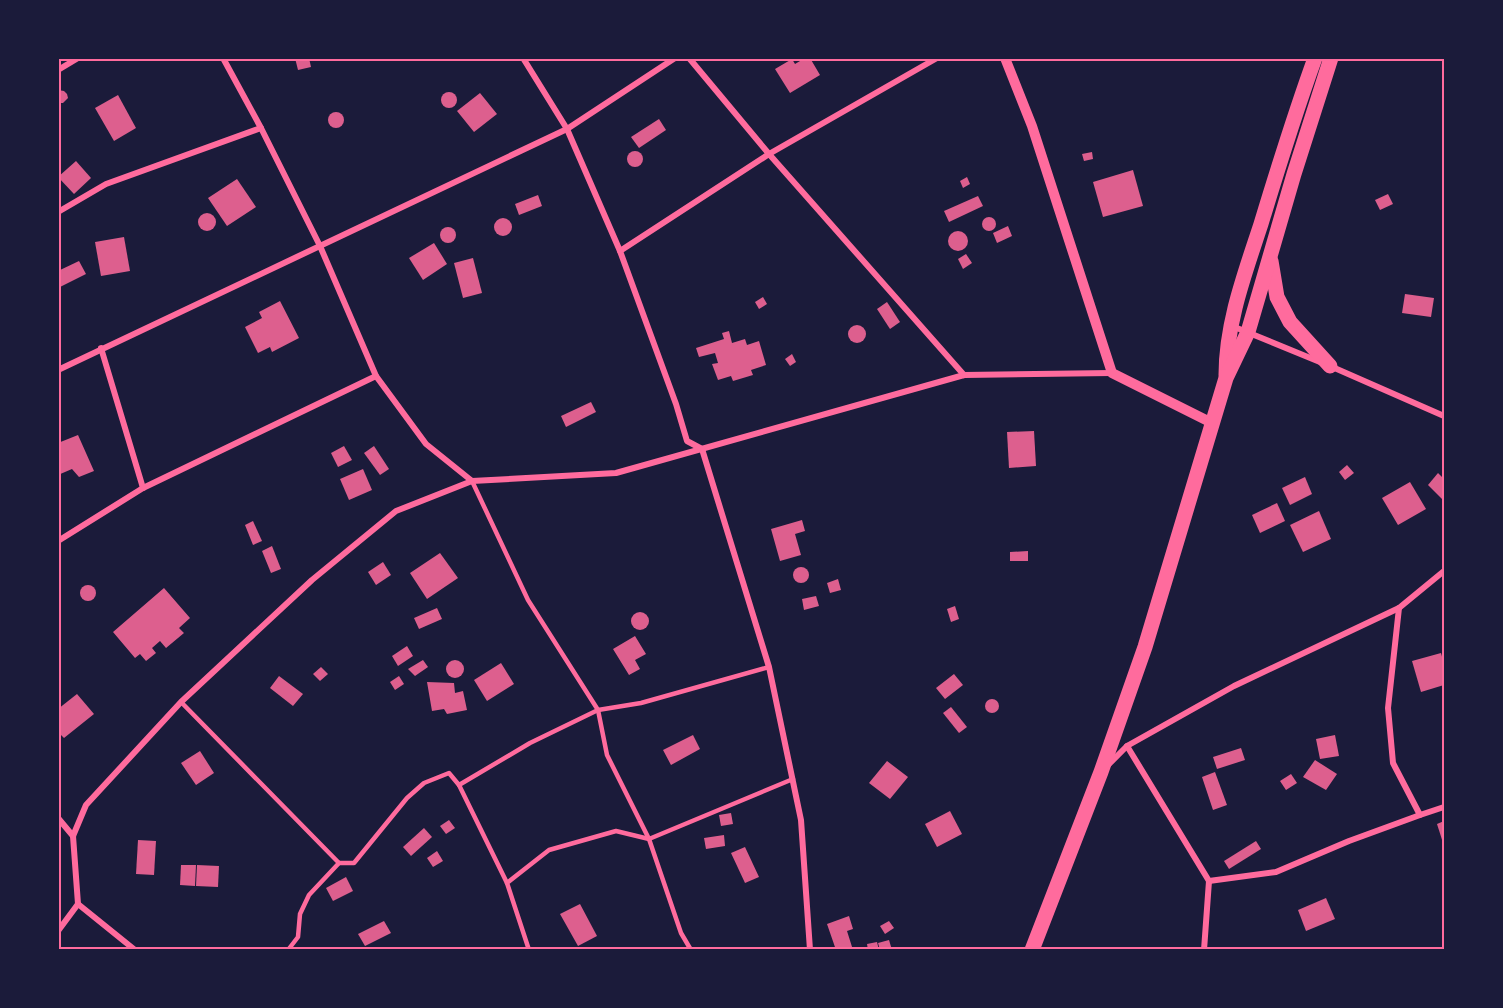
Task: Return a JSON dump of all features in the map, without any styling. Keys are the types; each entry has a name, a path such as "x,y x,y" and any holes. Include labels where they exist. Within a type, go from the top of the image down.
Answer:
{"main road":[{"path":"1226,378 1226,354 1242,284 1315,58"},
{"path":"1032,950 1101,772 1145,647 1226,378 1248,332 1331,58"},
{"path":"1271,258 1277,297 1290,322 1330,366"}],"street":[{"path":"58,70 78,58"},
{"path":"223,58 320,246 376,376 426,444 472,481"},
{"path":"523,58 567,129 620,251 676,404 687,441 702,450 769,667 801,820 810,950"},
{"path":"58,370 567,129 675,58"},
{"path":"688,58 769,154 964,375"},
{"path":"620,251 769,154 937,58"},
{"path":"1005,58 1032,126 1112,373"},
{"path":"58,212 106,184 261,128"},
{"path":"1231,326 1444,416"},
{"path":"101,348 143,488"},
{"path":"58,931 78,904 73,836 86,805 181,702 312,580 396,511 472,481 616,472 702,450 964,375 1112,373 1212,423"},
{"path":"58,541 143,488 376,376"},
{"path":"1101,772 1127,746 1234,686 1399,608 1444,571"},
{"path":"1399,608 1388,708 1393,763 1420,815"},
{"path":"1127,746 1209,881 1204,950"},
{"path":"1209,881 1276,872 1349,841 1444,807"},
{"path":"58,818 73,836"},
{"path":"78,904 135,950"}],"lane":[{"path":"472,481 528,600 597,710 607,755 649,839 681,933 691,950"},
{"path":"459,785 530,743 597,710 641,703 769,667"},
{"path":"181,702 339,863 354,863 407,798 424,783 449,773 459,785 507,883 529,950"},
{"path":"507,883 549,850 616,831 649,839 793,779"},
{"path":"288,950 298,937 300,914 309,895 339,863"}],"building":[{"path":"295,58 309,58 311,67 298,70"},
{"path":"805,58 810,58 820,75 790,93 775,69 792,59 795,64"},
{"path":"58,90 67,94 68,98 63,103 58,103"},
{"path":"446,92 452,92 457,100 455,106 446,108 441,103 441,97"},
{"path":"480,93 497,114 474,132 457,111"},
{"path":"118,95 136,128 114,141 95,108"},
{"path":"336,112 342,114 344,120 342,126 336,128 330,126 328,120 330,114"},
{"path":"659,119 666,130 639,148 631,137"},
{"path":"632,151 638,151 643,159 641,165 632,167 627,162 627,156"},
{"path":"1092,152 1093,159 1084,161 1082,154"},
{"path":"76,161 91,178 74,194 58,177"},
{"path":"1133,170 1143,206 1103,217 1093,182"},
{"path":"967,177 970,184 963,188 960,181"},
{"path":"237,179 256,207 227,226 208,198"},
{"path":"1388,194 1393,204 1380,210 1375,200"},
{"path":"538,195 542,206 519,215 515,204"},
{"path":"978,196 983,206 949,222 944,211"},
{"path":"207,213 213,216 216,222 213,228 207,231 201,228 198,222 201,216"},
{"path":"986,217 992,217 996,224 992,231 986,231 982,227 982,221"},
{"path":"499,218 507,218 512,223 510,234 499,236 494,231 494,223"},
{"path":"1008,226 1012,236 997,243 993,233"},
{"path":"445,227 451,227 456,235 454,241 445,243 440,238 440,232"},
{"path":"958,231 965,234 968,241 965,248 958,251 951,248 948,241 951,234"},
{"path":"124,237 130,271 101,276 95,242"},
{"path":"434,243 447,264 423,280 409,258"},
{"path":"966,254 972,263 963,269 958,259"},
{"path":"473,258 482,293 463,298 454,263"},
{"path":"79,261 86,274 58,288 58,271"},
{"path":"1405,294 1434,298 1431,317 1402,313"},
{"path":"763,297 767,304 759,309 755,302"},
{"path":"280,301 299,338 272,352 270,347 258,353 245,327 262,318 259,312"},
{"path":"887,302 900,322 890,329 877,309"},
{"path":"857,325 864,327 866,334 864,341 857,343 850,341 848,334 850,327"},
{"path":"729,331 732,343 745,339 747,345 759,341 766,365 751,370 753,375 733,381 731,376 718,380 712,364 718,363 715,353 699,357 696,348 724,339 722,333"},
{"path":"792,354 796,362 790,366 785,359"},
{"path":"591,402 596,412 566,427 561,416"},
{"path":"1034,431 1036,466 1009,468 1007,432"},
{"path":"78,435 94,471 79,477 72,469 58,475 58,453 61,452 58,443"},
{"path":"344,446 352,460 338,467 331,453"},
{"path":"374,446 389,469 380,475 364,453"},
{"path":"1347,465 1354,473 1345,480 1339,472"},
{"path":"363,469 372,490 349,500 340,479"},
{"path":"1438,473 1444,479 1444,501 1428,485"},
{"path":"1305,477 1312,494 1290,505 1282,488"},
{"path":"1410,482 1426,509 1398,525 1382,498"},
{"path":"1277,503 1285,521 1260,533 1252,515"},
{"path":"1319,511 1331,539 1303,552 1290,525"},
{"path":"802,520 805,531 795,534 801,555 780,561 771,529"},
{"path":"253,521 262,541 253,545 245,525"},
{"path":"272,546 281,569 271,573 262,551"},
{"path":"1028,551 1028,561 1010,561 1010,552"},
{"path":"440,553 458,578 427,599 410,573"},
{"path":"383,562 391,575 376,585 368,572"},
{"path":"798,567 804,567 809,575 807,581 798,583 793,578 793,572"},
{"path":"838,579 841,590 830,593 827,583"},
{"path":"85,585 91,585 96,593 94,599 85,601 80,596 80,590"},
{"path":"164,588 190,618 179,628 184,633 166,648 160,641 152,648 156,653 146,661 140,654 135,658 113,632"},
{"path":"816,596 819,606 804,610 802,599"},
{"path":"955,606 959,619 951,622 947,609"},
{"path":"437,608 442,619 419,629 414,618"},
{"path":"640,612 646,615 649,621 646,627 640,630 634,627 631,621 634,615"},
{"path":"635,636 646,654 635,660 640,669 629,675 613,649"},
{"path":"407,646 413,656 398,666 392,656"},
{"path":"1441,653 1444,664 1444,685 1421,692 1412,661"},
{"path":"423,660 428,667 415,676 408,669"},
{"path":"455,660 461,663 464,669 461,675 455,678 449,675 446,669 449,663"},
{"path":"501,663 514,684 487,701 474,680"},
{"path":"321,667 328,674 320,681 313,674"},
{"path":"954,674 963,685 945,699 936,688"},
{"path":"279,676 303,694 293,706 270,688"},
{"path":"399,676 404,684 395,690 390,682"},
{"path":"427,682 454,683 455,693 463,691 467,710 447,714 444,709 432,711"},
{"path":"77,694 94,714 64,738 58,732 58,709"},
{"path":"992,699 997,701 999,706 997,711 992,713 987,711 985,706 987,701"},
{"path":"951,707 967,727 959,733 943,713"},
{"path":"693,735 700,749 671,765 663,750"},
{"path":"1335,735 1339,756 1320,759 1316,739"},
{"path":"1241,748 1245,760 1217,769 1213,757"},
{"path":"200,751 214,773 196,785 181,763"},
{"path":"1315,760 1337,774 1326,790 1303,777"},
{"path":"887,761 908,777 890,799 869,783"},
{"path":"1215,772 1227,805 1213,810 1202,777"},
{"path":"1291,774 1297,783 1286,790 1280,781"},
{"path":"950,811 962,834 937,847 925,824"},
{"path":"731,813 733,824 721,826 719,815"},
{"path":"449,820 455,828 446,834 440,826"},
{"path":"1444,821 1444,846 1437,824"},
{"path":"424,828 432,837 411,856 403,847"},
{"path":"724,835 725,846 706,849 704,838"},
{"path":"138,840 156,841 154,875 136,874"},
{"path":"1256,841 1261,849 1229,869 1224,861"},
{"path":"745,847 759,877 745,883 731,853"},
{"path":"437,851 443,861 433,867 427,858"},
{"path":"181,865 196,865 195,886 180,885"},
{"path":"197,865 219,866 218,887 196,886"},
{"path":"346,877 353,891 333,901 326,888"},
{"path":"1326,898 1335,919 1306,931 1298,910"},
{"path":"580,904 597,936 578,946 560,914"},
{"path":"849,916 853,929 847,931 853,950 836,950 827,924"},
{"path":"384,921 391,933 365,946 358,934"},
{"path":"889,921 894,928 885,934 880,926"},
{"path":"889,940 892,950 880,950 878,943"},
{"path":"877,942 879,950 868,950 867,944"}]}
